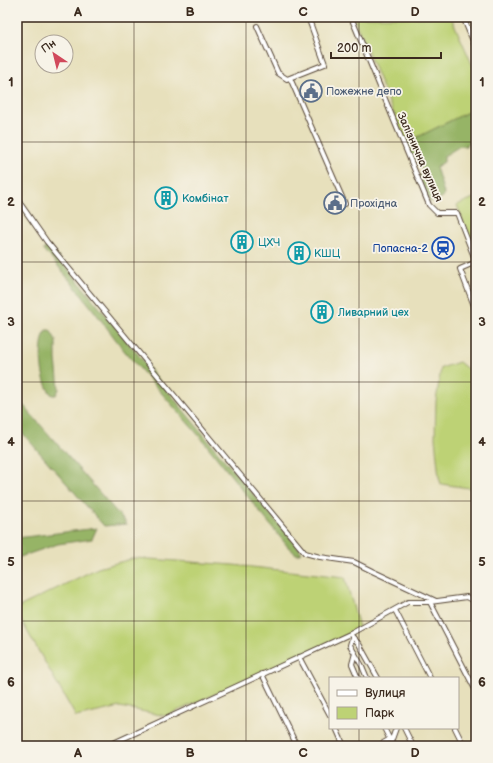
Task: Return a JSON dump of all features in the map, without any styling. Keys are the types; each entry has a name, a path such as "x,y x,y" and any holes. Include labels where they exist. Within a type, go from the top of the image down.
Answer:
{"street":[{"path":"257,26 278,73 287,79 325,64 308,17"},
{"name":"Залізнична вулиця","path":"351,17 429,205 437,213 456,213 476,262"},
{"path":"463,17 476,48"},
{"path":"290,78 344,204"},
{"path":"17,199 47,242 305,553 320,557 354,562 436,601"},
{"path":"476,262 460,269 476,311"},
{"path":"107,746 299,657 351,636 408,602 430,602 467,596 476,602"},
{"path":"430,602 476,691"},
{"path":"395,610 429,677"},
{"path":"351,636 350,645 367,677"},
{"path":"351,636 359,644 377,677"},
{"path":"355,653 352,664 358,677"},
{"path":"299,657 329,713"},
{"path":"262,674 297,746"},
{"path":"336,729 344,746"},
{"path":"384,729 391,742"},
{"path":"392,729 394,734"},
{"path":"391,742 396,729"},
{"path":"404,729 413,746"},
{"path":"456,729 464,746"},
{"path":"378,746 391,742"}],"green space":[{"path":"353,17 451,17 476,73 476,108 406,143"},
{"path":"472,110 470,120 473,137 466,146 460,146 444,156 444,162 436,167 444,193 443,197 429,202 419,177 423,171 416,160 413,160 406,143"},
{"path":"476,197 476,256 457,205"},
{"path":"47,246 50,247 226,462 299,548 301,552 300,554 296,554 288,547 201,438 126,353 50,256 44,252 44,249"},
{"path":"46,330 50,330 56,340 59,389 56,395 52,395 48,389 43,373 41,354 43,337"},
{"path":"459,362 476,376 476,489 441,484 439,478 435,438 436,401 441,368"},
{"path":"17,398 127,524 104,526 17,427"},
{"path":"97,528 92,539 58,544 17,558 17,538"},
{"path":"135,558 233,565 345,577 359,627 352,633 166,716 120,707 76,717 17,613 17,608 98,568"}],"place":[{"name":"Пожежне депо","path":"311,91"},
{"name":"Комбінат","path":"166,198"},
{"name":"Прохідна","path":"335,203"},
{"name":"ЦХЧ","path":"242,242"},
{"name":"Попасна-2","path":"443,248"},
{"name":"КШЦ","path":"299,253"},
{"name":"Ливарний цех","path":"322,312"}]}
